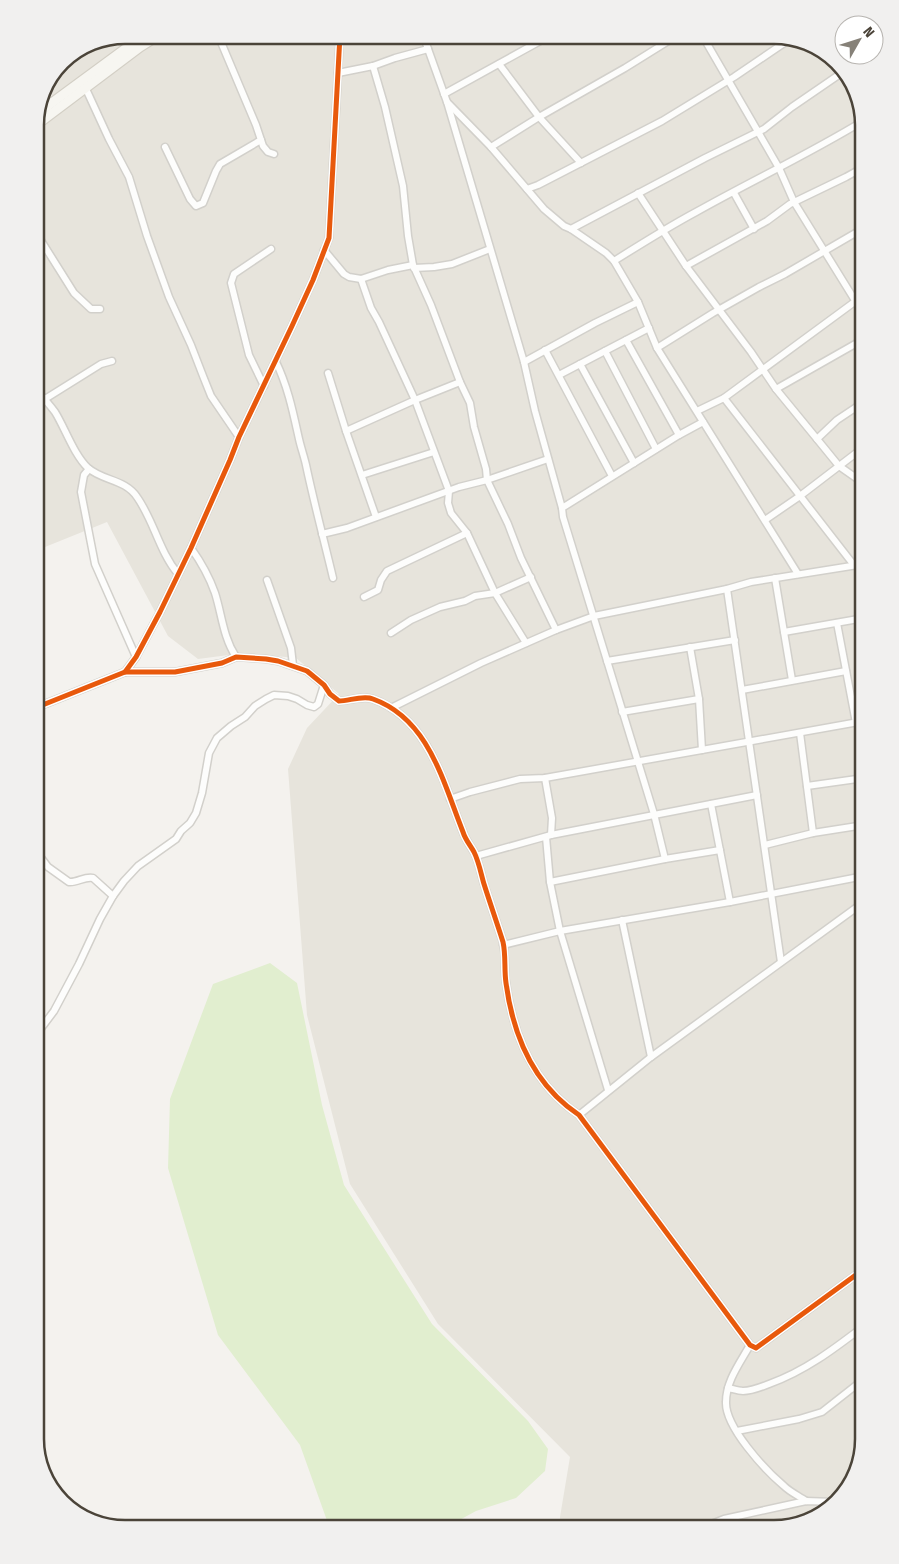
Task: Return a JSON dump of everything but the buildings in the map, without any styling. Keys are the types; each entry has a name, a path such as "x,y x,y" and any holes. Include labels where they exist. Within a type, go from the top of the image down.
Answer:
{"main road":[{"path":"46,107 132,44"},
{"path":"44,119 145,44"}],"street":[{"path":"222,44 265,150 274,154"},
{"path":"125,672 160,612 191,548 239,437 313,280 329,238 340,44"},
{"path":"426,44 447,102 524,362 535,412 563,517 654,814 665,859"},
{"path":"444,94 535,44"},
{"path":"491,147 664,44"},
{"path":"707,44 779,168 794,202 855,298"},
{"path":"527,189 662,120 728,81 782,44"},
{"path":"338,73 373,66 428,49"},
{"path":"499,64 539,117 581,163"},
{"path":"373,66 385,107 403,186 408,236 414,266 470,403 487,480 508,524 521,558 556,630"},
{"path":"571,228 758,132 838,75"},
{"path":"86,89 129,177 147,236 169,297 211,396 239,437"},
{"path":"447,102 491,147 544,209 564,226 571,228 614,261 638,302 658,348 798,574"},
{"path":"614,261 696,212 794,161 855,126"},
{"path":"165,147 190,199 196,206 203,203 220,164 261,140"},
{"path":"686,266 754,229 794,202 855,172"},
{"path":"638,193 686,266 776,389 839,466 855,477"},
{"path":"734,193 754,229"},
{"path":"658,348 719,310 855,233"},
{"path":"44,245 74,293 91,309 100,308"},
{"path":"264,386 250,355 231,283 234,274 271,248"},
{"path":"324,250 344,274 361,279 388,270 414,266 434,267 452,264 490,249"},
{"path":"361,279 371,308 415,400 449,491 448,503 451,513 467,533 495,593 526,643"},
{"path":"697,411 724,398 855,301"},
{"path":"524,362 638,302"},
{"path":"559,375 649,328"},
{"path":"626,340 679,435"},
{"path":"776,389 855,344"},
{"path":"545,350 612,476"},
{"path":"605,351 656,449"},
{"path":"112,360 101,364 45,399 90,469 122,484 133,492 150,520 166,558 178,574"},
{"path":"276,362 282,374 294,412 299,440 333,578"},
{"path":"580,364 634,463"},
{"path":"328,372 376,517"},
{"path":"346,431 460,382"},
{"path":"390,708 481,663 556,630 594,616 727,589 751,582 853,564 724,398"},
{"path":"816,439 837,420 855,408"},
{"path":"562,508 703,422"},
{"path":"362,475 434,452"},
{"path":"765,520 855,454"},
{"path":"322,534 548,458"},
{"path":"90,469 84,475 81,492 95,564 136,656"},
{"path":"364,597 378,590 381,580 387,571 467,533"},
{"path":"191,548 210,578 226,639 236,657"},
{"path":"392,633 411,620 440,607 465,601 475,596 495,593 531,577"},
{"path":"775,578 792,680"},
{"path":"267,580 291,648 293,666"},
{"path":"727,589 781,962"},
{"path":"784,632 855,619"},
{"path":"837,622 855,718"},
{"path":"607,661 735,640"},
{"path":"690,647 699,699 702,750"},
{"path":"44,704 125,672 175,672 222,663 236,657 278,661 307,671 339,701 371,698 390,708 420,734 441,772 464,835 476,856 504,945 504,972 511,1014 525,1053 532,1066 553,1094 578,1115 750,1345 756,1348 855,1276"},
{"path":"742,690 846,671"},
{"path":"44,1024 54,1011 113,896 138,866 173,842 181,831 188,826 196,813 202,793 209,753 217,738 245,717 255,706 274,696 288,696 312,707 316,706 324,685"},
{"path":"622,712 699,699"},
{"path":"450,798 520,779 546,778 855,723"},
{"path":"800,733 813,833"},
{"path":"546,778 552,818 548,836 550,882 560,931 608,1090"},
{"path":"807,786 855,779"},
{"path":"476,856 548,836 757,795"},
{"path":"711,804 730,902"},
{"path":"765,845 813,833 855,827"},
{"path":"550,882 720,850"},
{"path":"44,861 69,882 89,877 93,878 113,896"},
{"path":"504,945 560,931 730,902 855,878"},
{"path":"578,1115 651,1057 855,909"},
{"path":"622,920 651,1057"},
{"path":"728,1388 747,1391 775,1382 805,1368 828,1354 855,1333"},
{"path":"750,1345 728,1388 727,1414 764,1468 785,1488 806,1501"},
{"path":"737,1431 822,1412 855,1386"},
{"path":"722,1520 806,1501 825,1502"}],"shaded area":[{"path":"114,44 779,44 800,48 819,57 842,80 855,114 855,1450 844,1480 824,1503 810,1512 790,1519 560,1520 570,1457 438,1324 350,1184 307,1015 288,769 307,728 339,694 296,658 244,653 198,659 168,636 107,522 44,547 44,120 52,89 71,64 84,55"}],"green space":[{"path":"270,963 297,983 322,1105 344,1185 432,1324 528,1421 548,1449 545,1471 516,1498 476,1511 460,1520 327,1520 300,1445 218,1335 168,1168 170,1099 213,984"}],"cycle path":[{"path":"44,704 125,672 136,657 191,548 239,437 313,280 329,238 340,44"},
{"path":"125,672 175,672 222,663 236,657 278,661 307,671 339,701 360,698 373,699 392,708 408,721 432,754 464,835 479,864 503,942 509,1002 520,1040 528,1057 550,1089 563,1103 579,1115 750,1345 756,1348 855,1276"}]}
